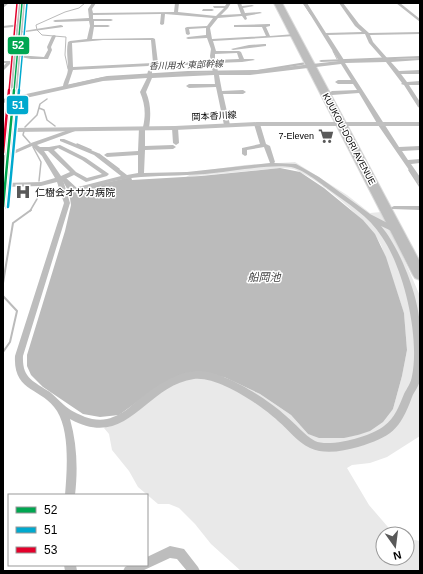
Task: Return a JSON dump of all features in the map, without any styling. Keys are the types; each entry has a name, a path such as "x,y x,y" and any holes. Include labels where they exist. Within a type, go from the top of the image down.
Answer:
{"highway":[{"name":"KUUKOU-DORI AVENUE","path":"278,3 394,208 420,257"},
{"name":"KUUKOU-DORI AVENUE","path":"284,3 313,65 332,93 420,275"}],"main road":[{"path":"3,207 13,99 14,60 22,3"},
{"name":"岡本香川線","path":"9,130 175,128 257,124 420,124"}],"street":[{"path":"3,7 7,3"},
{"path":"89,40 92,26 90,8 94,3"},
{"path":"176,14 177,3"},
{"path":"304,3 325,34 359,92 420,182"},
{"path":"342,3 357,25 367,33 371,42 398,73 410,94 420,106"},
{"path":"398,3 420,21"},
{"path":"228,5 209,27 187,28 188,35 211,40 232,41"},
{"path":"203,10 228,5 243,13 258,16"},
{"path":"3,27 59,27 55,20 163,14 217,18 243,13 258,16"},
{"path":"243,13 258,16"},
{"path":"236,24 243,13"},
{"path":"163,14 162,23 168,21"},
{"path":"91,18 108,25 92,26"},
{"path":"268,25 263,26 269,37"},
{"path":"209,27 214,50 212,56 213,62 227,125"},
{"path":"325,34 420,33"},
{"path":"90,34 111,34"},
{"path":"211,40 295,35"},
{"path":"3,62 30,58 46,58 54,36"},
{"path":"245,38 250,48"},
{"path":"65,88 71,69 68,50 70,42 89,40 153,39 154,65 143,92 147,101 149,115 144,128 141,151 141,175"},
{"path":"232,49 250,48 264,45"},
{"path":"213,53 239,52 242,61"},
{"path":"3,101 97,80 215,72 250,73 342,62 420,59"},
{"path":"3,70 14,60"},
{"path":"71,69 253,60"},
{"path":"398,73 420,72"},
{"path":"338,82 353,82"},
{"path":"404,84 420,83"},
{"path":"189,86 219,85"},
{"path":"221,93 243,92"},
{"path":"332,93 359,92"},
{"path":"410,94 420,93"},
{"path":"257,124 263,145"},
{"path":"107,155 141,151 158,145 174,145 175,128"},
{"path":"7,154 76,129"},
{"path":"62,140 96,154 126,177"},
{"path":"33,144 40,149 59,179 66,192 67,203 19,356 19,368 24,377 34,388 53,401 61,409 80,420 92,423 119,420 148,398 175,381 194,375 204,375 216,377 237,388 280,416 296,432 319,447 352,444 374,438 387,431 403,412 412,385 416,379 418,353 416,322 408,294 390,244 379,227 368,215"},
{"path":"40,149 50,149 58,146 84,159 106,174 86,180 74,173 50,149"},
{"path":"245,154 244,149 255,146 267,146 272,162"},
{"path":"398,149 420,148"},
{"path":"407,162 420,161"},
{"path":"80,188 141,175 187,174 290,164 298,166 318,178 368,215 399,233"},
{"path":"4,185 36,184 59,179 74,173"},
{"path":"394,208 420,208"},
{"path":"61,409 70,443 72,479 70,494"},
{"path":"148,563 170,552 180,553 194,571"},
{"path":"129,571 140,566"}],"shaded area":[{"path":"295,162 347,195 370,213 381,212 394,236 420,296 420,436 387,457 370,463 352,465 347,468 369,505 387,526 375,526 375,566 415,566 415,540 420,541 420,571 241,571 211,544 195,524 179,508 169,504 158,504 138,487 129,471 112,450 109,434 104,428 182,375 224,377 260,394 291,415 308,434 337,438 358,435 393,409 407,350 404,313 381,245 375,235 356,214 332,193 308,176 294,169 280,168 186,177 194,172 245,165"}],"water":[{"name":"船岡池","path":"280,168 300,172 324,188 363,220 375,234 386,257 404,313 407,350 393,409 383,422 370,431 358,435 344,438 319,438 308,434 291,415 260,394 224,377 182,375 141,399 119,415 100,417 83,414 43,387 31,375 27,366 27,355 65,231 71,205 69,192 61,178 65,177 78,189 131,177 132,180 201,176"}],"waterway":[{"path":"68,69 65,55 66,37 42,35 37,30 36,25 65,12 79,8 85,3"},
{"path":"303,3 311,15"},
{"path":"333,51 337,59"},
{"name":"香川用水 東部幹線","path":"321,61 420,57"},
{"name":"香川用水 東部幹線","path":"68,85 107,77 188,72 257,71 306,63"},
{"path":"25,127 37,115 40,104 47,99"},
{"path":"39,108 44,110 47,120 55,126"},
{"path":"24,131 23,135 30,143"},
{"path":"77,144 91,150"},
{"path":"33,147 41,162 39,181"},
{"path":"99,154 119,169"},
{"path":"409,170 420,187"},
{"path":"30,211 37,199 39,185"},
{"path":"3,283 13,223 30,211"},
{"path":"3,296 17,311 10,342 3,352"}],"transit line":[{"name":"53","path":"3,153 17,3"},
{"name":"52","path":"3,207 22,3"},
{"name":"51","path":"8,207 27,3"}],"place":[{"name":"7-Eleven","path":"326,136"},
{"name":"仁樹会オサカ病院","path":"23,192"}]}
